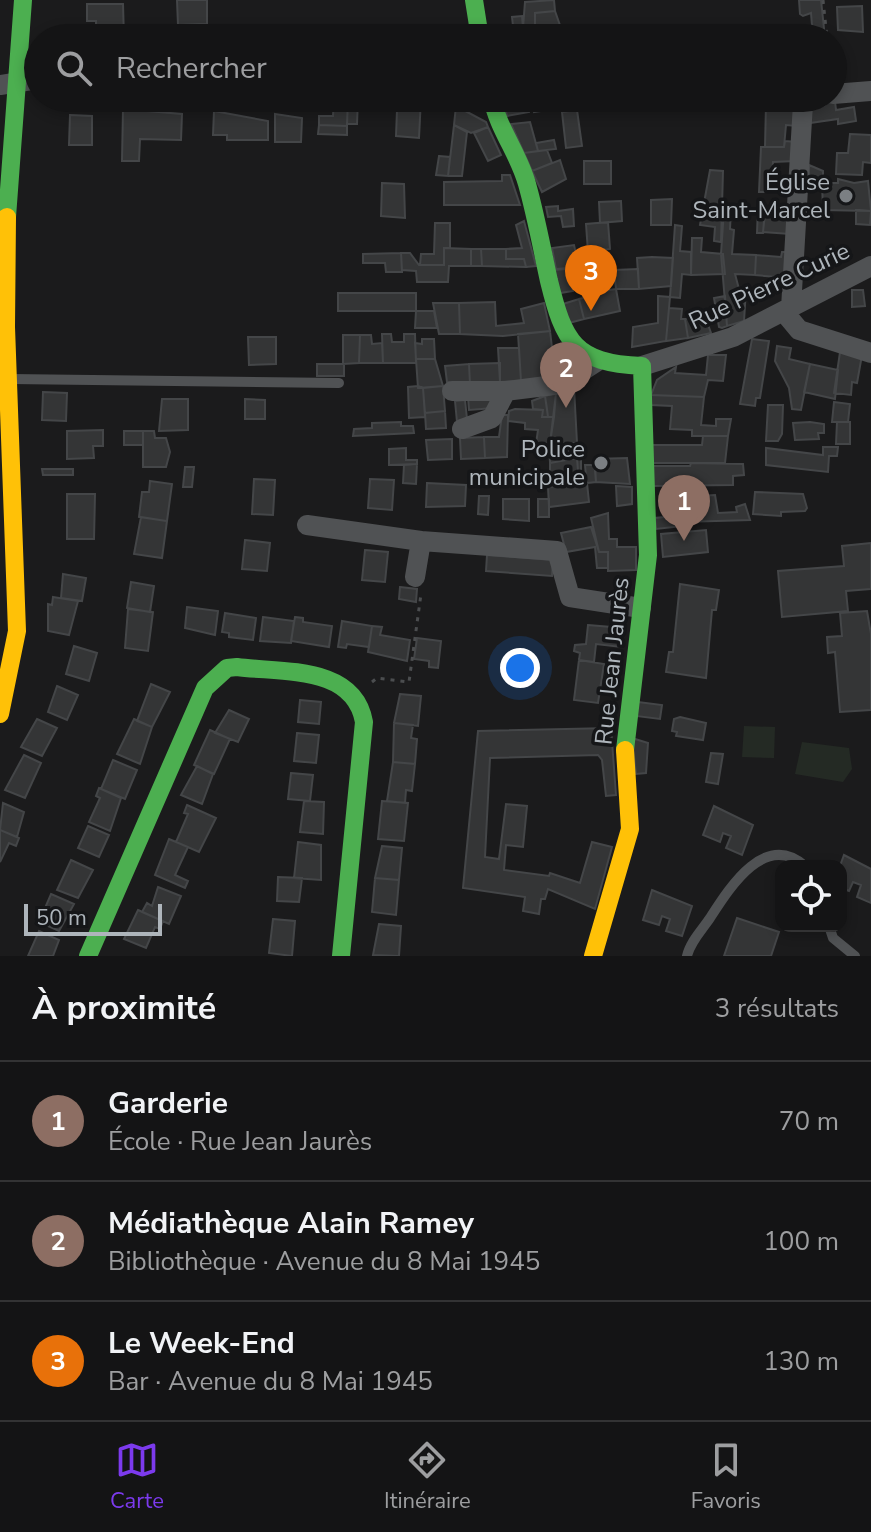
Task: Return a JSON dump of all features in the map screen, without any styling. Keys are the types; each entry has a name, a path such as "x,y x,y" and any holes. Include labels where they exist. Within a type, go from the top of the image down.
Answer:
{"street":[{"path":"0,714 13,664 17,616 3,179 19,82 23,0"},
{"path":"474,0 478,24"},
{"path":"847,93 871,91"},
{"path":"495,112 526,180 560,326 569,339 596,362 642,366"},
{"path":"802,112 787,310 799,330 871,353"},
{"name":"Rue Pierre Curie","path":"642,366 733,337 871,266"},
{"path":"452,391 506,391 562,384 596,362"},
{"name":"Rue Jean Jaurès","path":"593,956 630,829 624,736 648,555 642,366"},
{"path":"462,429 492,418 506,391"},
{"path":"307,525 421,541 557,551 570,597 641,608"},
{"path":"415,577 421,541"},
{"path":"88,956 205,688 215,677 237,667 333,679 357,696 364,722 341,956"}],"lane":[{"path":"8,379 339,383"},
{"path":"687,956 732,884 763,857 781,853 798,860"},
{"path":"831,932 833,938 855,956"}],"path":[{"path":"823,0 826,24"},
{"path":"357,696 377,678 409,682 422,586 415,577"}],"shaded area":[{"path":"744,726 775,727 774,758 742,757"},
{"path":"802,742 849,748 852,769 843,782 795,774"}],"building":[{"path":"177,0 207,0 207,24 178,24"},
{"path":"554,0 555,11 535,13 535,24 523,24 525,2"},
{"path":"799,0 821,0 824,24 812,24 811,13 800,14"},
{"path":"87,4 123,4 124,24 87,21"},
{"path":"862,6 863,32 847,31 847,24 838,24 837,7"},
{"path":"555,11 560,24 535,24 535,13"},
{"path":"522,16 523,24 513,24 512,17"},
{"path":"854,107 856,121 838,124 838,119 810,123 811,112 847,112 847,108"},
{"path":"123,112 182,114 181,140 140,139 139,161 122,161"},
{"path":"214,112 268,121 268,140 227,140 227,135 213,135"},
{"path":"333,112 348,112 347,126 319,125 319,116 333,116"},
{"path":"347,112 357,112 357,124 347,124"},
{"path":"397,112 420,112 419,138 396,136"},
{"path":"455,112 467,112 486,122 488,127 471,133 454,125"},
{"path":"506,112 529,112 507,116"},
{"path":"562,112 577,112 582,146 566,148"},
{"path":"766,112 795,112 796,126 786,125 784,147 765,147"},
{"path":"275,114 302,118 301,142 275,142"},
{"path":"70,115 92,116 92,145 69,145"},
{"path":"530,122 538,151 524,153 511,124"},
{"path":"319,125 347,126 347,135 318,134"},
{"path":"454,125 467,132 462,176 448,176"},
{"path":"488,127 501,155 488,161 474,133"},
{"path":"850,134 871,135 871,163 863,162 862,175 836,174 837,153 848,153"},
{"path":"554,140 556,149 538,151 536,143"},
{"path":"785,141 796,142 795,161 773,162 771,192 759,192 761,147 784,147"},
{"path":"547,150 552,163 532,171 524,153"},
{"path":"439,156 450,157 448,176 436,175"},
{"path":"560,160 566,179 542,192 532,171"},
{"path":"584,161 611,161 611,184 584,184"},
{"path":"809,165 823,171 823,185 809,181"},
{"path":"710,170 723,171 721,242 714,241 715,227 700,225"},
{"path":"502,175 510,175 520,205 444,205 444,182 502,181"},
{"name":"Église Saint-Marcel","path":"838,179 854,183 868,181 871,211 823,210 822,183 838,183"},
{"path":"382,183 404,184 405,218 381,216"},
{"path":"672,199 671,225 651,225 651,200"},
{"path":"621,201 622,221 600,223 599,202"},
{"path":"558,206 558,211 573,209 574,226 563,227 561,216 548,217 546,207"},
{"path":"758,207 765,208 763,233 757,233"},
{"path":"724,210 731,210 730,229 734,230 732,254 756,255 755,275 735,274 739,289 746,289 744,321 727,326 721,254"},
{"path":"856,210 871,211 870,225 856,224"},
{"path":"765,214 791,216 790,234 763,232"},
{"path":"524,221 536,266 526,267 524,259 506,259 506,249 522,248 516,225"},
{"path":"608,222 610,249 588,252 586,224"},
{"path":"435,223 450,223 450,248 444,248 444,265 420,265 421,254 434,254"},
{"path":"675,225 682,226 680,251 691,252 691,275 682,274 680,298 670,297"},
{"path":"692,238 702,238 701,252 723,254 725,274 691,275"},
{"path":"574,245 579,267 556,269 552,248"},
{"path":"444,248 471,249 471,266 449,266 448,282 417,282 416,271 402,270 401,253 410,253 419,265 444,265"},
{"path":"471,249 481,249 482,266 471,266"},
{"path":"481,249 506,249 506,259 524,259 526,267 482,266"},
{"path":"604,249 605,258 587,264 585,253"},
{"path":"782,252 789,252 787,278 755,275 756,255 781,257"},
{"path":"401,253 402,272 386,272 385,263 363,263 363,254"},
{"path":"637,258 673,258 671,286 639,289"},
{"path":"577,268 577,275 571,276 573,291 560,293 554,270"},
{"path":"638,269 639,289 616,289 614,270"},
{"path":"602,279 604,291 616,289 620,311 584,319 579,299 583,298 582,281"},
{"path":"852,290 863,290 865,306 852,307"},
{"path":"338,293 416,293 416,311 338,311"},
{"path":"658,296 670,297 666,341 632,347 633,327 658,323"},
{"path":"725,296 727,326 722,328 719,327 714,298"},
{"path":"579,299 584,319 569,323 563,304"},
{"path":"495,302 496,326 524,323 521,309 544,303 550,331 503,336 460,334 459,303"},
{"path":"433,303 459,303 460,334 439,334"},
{"path":"669,308 682,309 681,319 685,319 688,338 666,341"},
{"path":"416,311 434,311 437,328 415,328"},
{"path":"705,316 711,333 688,338 685,319"},
{"path":"550,331 556,380 521,381 518,334"},
{"path":"382,334 391,334 392,342 404,342 404,334 415,334 416,363 383,363"},
{"path":"343,335 360,335 359,363 343,364"},
{"path":"360,335 371,335 372,344 382,343 383,363 359,363"},
{"path":"248,337 276,337 276,364 249,365"},
{"path":"422,339 434,339 435,359 416,359 415,343 422,344"},
{"path":"752,339 769,341 760,398 756,398 755,406 740,404"},
{"path":"777,346 791,348 789,359 810,364 801,410 792,409 789,388 775,361"},
{"path":"498,348 519,348 521,381 500,382"},
{"path":"840,352 862,355 857,383 852,382 851,395 834,393"},
{"path":"708,355 726,355 723,381 708,380 704,397 651,395 657,380 676,367 675,373 706,375"},
{"path":"416,359 435,359 443,386 418,388"},
{"path":"500,363 500,382 470,384 469,364"},
{"path":"317,364 344,364 344,376 317,376"},
{"path":"469,364 470,384 447,382 445,366"},
{"path":"810,364 838,370 835,399 804,392"},
{"path":"443,386 445,411 425,413 423,388"},
{"path":"408,387 423,388 425,417 409,418"},
{"path":"574,387 577,443 550,443 556,393"},
{"path":"43,392 67,393 66,421 42,420"},
{"path":"556,393 554,417 548,417 545,396"},
{"path":"492,395 493,408 469,410 468,397"},
{"path":"651,395 704,397 701,425 716,426 716,419 731,419 728,436 692,436 692,430 670,429 672,406 651,405"},
{"path":"545,396 548,417 542,417 543,410 533,409 532,401"},
{"path":"162,399 188,399 188,430 159,431"},
{"path":"245,399 265,400 265,419 245,419"},
{"path":"465,400 467,419 457,422 455,401"},
{"path":"834,402 850,404 848,422 832,422"},
{"path":"768,405 783,405 782,434 778,441 766,441"},
{"path":"543,410 542,417 554,417 550,443 536,444 538,430 525,429 525,423 508,421 509,411"},
{"path":"445,411 446,428 426,429 425,413"},
{"path":"502,415 508,415 507,457 485,458 484,437 499,437"},
{"path":"401,422 401,426 413,426 414,433 353,436 354,429 372,428 372,423"},
{"path":"837,422 850,422 850,444 836,444"},
{"path":"793,423 824,424 824,433 818,433 819,439 795,440"},
{"path":"103,430 103,446 93,446 94,458 67,459 67,431"},
{"path":"124,431 143,431 143,445 124,445"},
{"path":"143,431 154,431 155,438 166,438 170,452 166,467 143,467"},
{"path":"703,436 728,436 725,463 652,463 652,445 702,445"},
{"path":"484,437 485,458 461,459 460,438"},
{"path":"452,439 452,459 428,460 426,440"},
{"path":"549,443 577,443 577,458 550,463"},
{"path":"823,447 838,447 837,456 829,456 828,472 766,465 766,448 823,455"},
{"path":"406,448 406,460 417,460 417,464 389,465 389,449"},
{"path":"577,458 581,458 581,476 586,476 585,465 595,465 596,482 579,484"},
{"path":"577,458 579,484 562,486 561,476 550,479 550,463"},
{"path":"627,458 630,484 596,482 594,459"},
{"path":"691,463 743,464 744,475 733,476 733,485 653,486 652,466 690,466"},
{"path":"417,464 416,484 403,483 404,465"},
{"path":"185,467 194,467 192,487 183,487"},
{"path":"42,469 73,469 73,475 43,475"},
{"path":"254,479 275,480 273,515 252,514"},
{"path":"370,479 394,480 392,510 368,508"},
{"path":"150,481 172,484 167,521 139,517 142,492 149,492"},
{"path":"427,483 466,485 465,506 426,507"},
{"path":"587,483 589,502 549,507 548,487"},
{"path":"616,486 632,487 632,504 617,506"},
{"path":"755,492 803,494 807,508 805,511 781,512 781,516 753,514"},
{"path":"67,494 95,494 94,539 67,539"},
{"path":"715,495 718,513 737,512 736,507 745,504 750,520 682,522 679,497"},
{"path":"479,496 489,496 488,515 478,514"},
{"path":"679,497 682,526 656,529 655,518 664,517 662,498"},
{"path":"503,499 529,499 529,521 503,519"},
{"path":"538,499 549,499 549,517 538,517"},
{"path":"608,513 609,539 617,539 617,547 636,547 636,570 608,571 608,552 599,552 591,518"},
{"path":"141,517 167,521 162,558 134,554"},
{"path":"591,527 599,552 608,552 608,568 597,568 595,547 566,552 561,533"},
{"path":"706,530 708,552 663,557 661,534"},
{"path":"245,540 270,543 267,571 242,569"},
{"path":"871,543 871,589 846,591 848,611 782,617 778,571 844,566 842,546"},
{"path":"365,550 388,552 385,582 362,580"},
{"path":"487,555 553,560 552,576 486,571"},
{"path":"63,574 86,578 82,601 61,598"},
{"path":"131,582 154,586 150,612 127,608"},
{"path":"680,584 719,590 716,610 712,610 706,678 666,672 669,652 673,652"},
{"path":"400,587 417,589 416,602 399,599"},
{"path":"53,597 78,601 69,635 48,631 48,604 52,605"},
{"path":"187,607 218,611 215,635 185,628"},
{"path":"128,609 153,612 148,651 125,648"},
{"path":"867,611 871,634 871,710 840,712 835,652 828,653 827,637 842,636 840,613"},
{"path":"225,613 256,618 253,640 229,637 229,633 222,632"},
{"path":"263,617 294,621 291,643 260,641"},
{"path":"295,617 303,618 303,622 332,626 329,647 291,641"},
{"path":"342,621 372,626 369,647 347,644 346,648 338,647"},
{"path":"588,625 623,628 621,647 596,644 594,662 579,660 580,653 574,651 575,645 586,644"},
{"path":"372,626 382,627 380,635 410,640 407,661 368,652"},
{"path":"417,638 441,641 438,668 429,667 429,661 414,659"},
{"path":"74,646 97,653 89,681 66,674"},
{"path":"579,660 604,664 598,703 574,700"},
{"path":"151,684 170,692 152,727 137,721"},
{"path":"57,686 78,695 67,720 48,712"},
{"path":"400,694 421,696 418,726 394,723"},
{"path":"300,700 321,702 319,724 298,722"},
{"path":"638,702 662,705 660,719 636,716"},
{"path":"229,710 249,719 238,742 215,733"},
{"path":"680,717 706,723 703,740 676,736 677,732 672,731 674,719"},
{"path":"37,719 57,728 42,756 21,747"},
{"path":"134,719 152,727 140,764 117,754"},
{"path":"394,723 413,725 411,738 417,739 415,764 393,762"},
{"path":"611,728 616,795 606,796 602,760 598,755 490,758 485,857 499,859 506,804 527,806 523,847 506,845 504,870 549,876 550,873 580,883 592,842 612,847 595,909 548,889 545,899 541,899 539,914 523,911 525,897 463,888 478,731"},
{"path":"210,730 230,739 214,774 194,765"},
{"path":"297,733 319,735 316,763 294,761"},
{"path":"632,738 648,743 646,773 636,774"},
{"path":"711,753 723,754 718,784 706,782"},
{"path":"24,755 41,763 25,798 5,790"},
{"path":"113,760 137,770 125,799 101,789"},
{"path":"393,762 415,764 412,791 406,790 405,803 387,801"},
{"path":"197,766 213,774 202,804 181,795"},
{"path":"291,773 313,775 310,801 288,799"},
{"path":"99,788 121,798 110,831 89,822 100,798 96,796"},
{"path":"304,801 324,802 323,834 300,832"},
{"path":"382,801 408,803 404,841 378,839"},
{"path":"3,803 24,812 17,837 0,830"},
{"path":"187,805 216,818 199,852 176,842 188,814 184,813"},
{"path":"714,806 753,825 742,855 726,848 731,836 723,833 720,842 703,835"},
{"path":"88,826 109,835 99,857 78,848"},
{"path":"0,830 19,838 16,846 9,843 0,862"},
{"path":"169,839 188,847 175,875 188,881 185,888 155,875"},
{"path":"298,842 321,845 321,880 294,878"},
{"path":"382,846 402,848 399,880 375,878"},
{"path":"844,855 871,869 871,903 857,897 861,885 853,882 847,890 847,860 842,860"},
{"path":"71,860 93,870 78,898 57,890"},
{"path":"278,877 302,878 299,902 277,901"},
{"path":"375,878 399,880 396,915 372,912"},
{"path":"158,887 181,896 169,924 142,912 147,903 152,906"},
{"path":"652,890 692,906 682,936 666,931 670,919 662,916 659,925 643,920"},
{"path":"51,894 74,904 59,931 39,922"},
{"path":"138,910 163,921 160,929 155,927 146,948 124,939"},
{"path":"737,918 779,932 771,956 724,956"},
{"path":"273,919 295,921 292,956 269,953"},
{"path":"379,924 401,926 399,956 373,955"},
{"path":"39,931 59,940 53,956 28,956"}],"traffic: fast":[{"path":"7,217 23,0"},
{"path":"474,0 478,24"},
{"path":"496,112 527,184 549,281 567,334 587,354 601,360 642,366 648,555 625,750"},
{"path":"88,956 205,688 227,668 237,667 314,675 346,690 358,704 364,722 341,956"}],"traffic: slow":[{"path":"0,714 17,631 6,327 7,217"},
{"path":"593,956 630,829 625,750"}],"place":[{"name":"Église Saint-Marcel","path":"846,196"},
{"name":"Le Week-End","path":"591,311"},
{"name":"Médiathèque Alain Ramey","path":"566,408"},
{"name":"Police municipale","path":"601,463"},
{"name":"Garderie","path":"684,541"}]}
